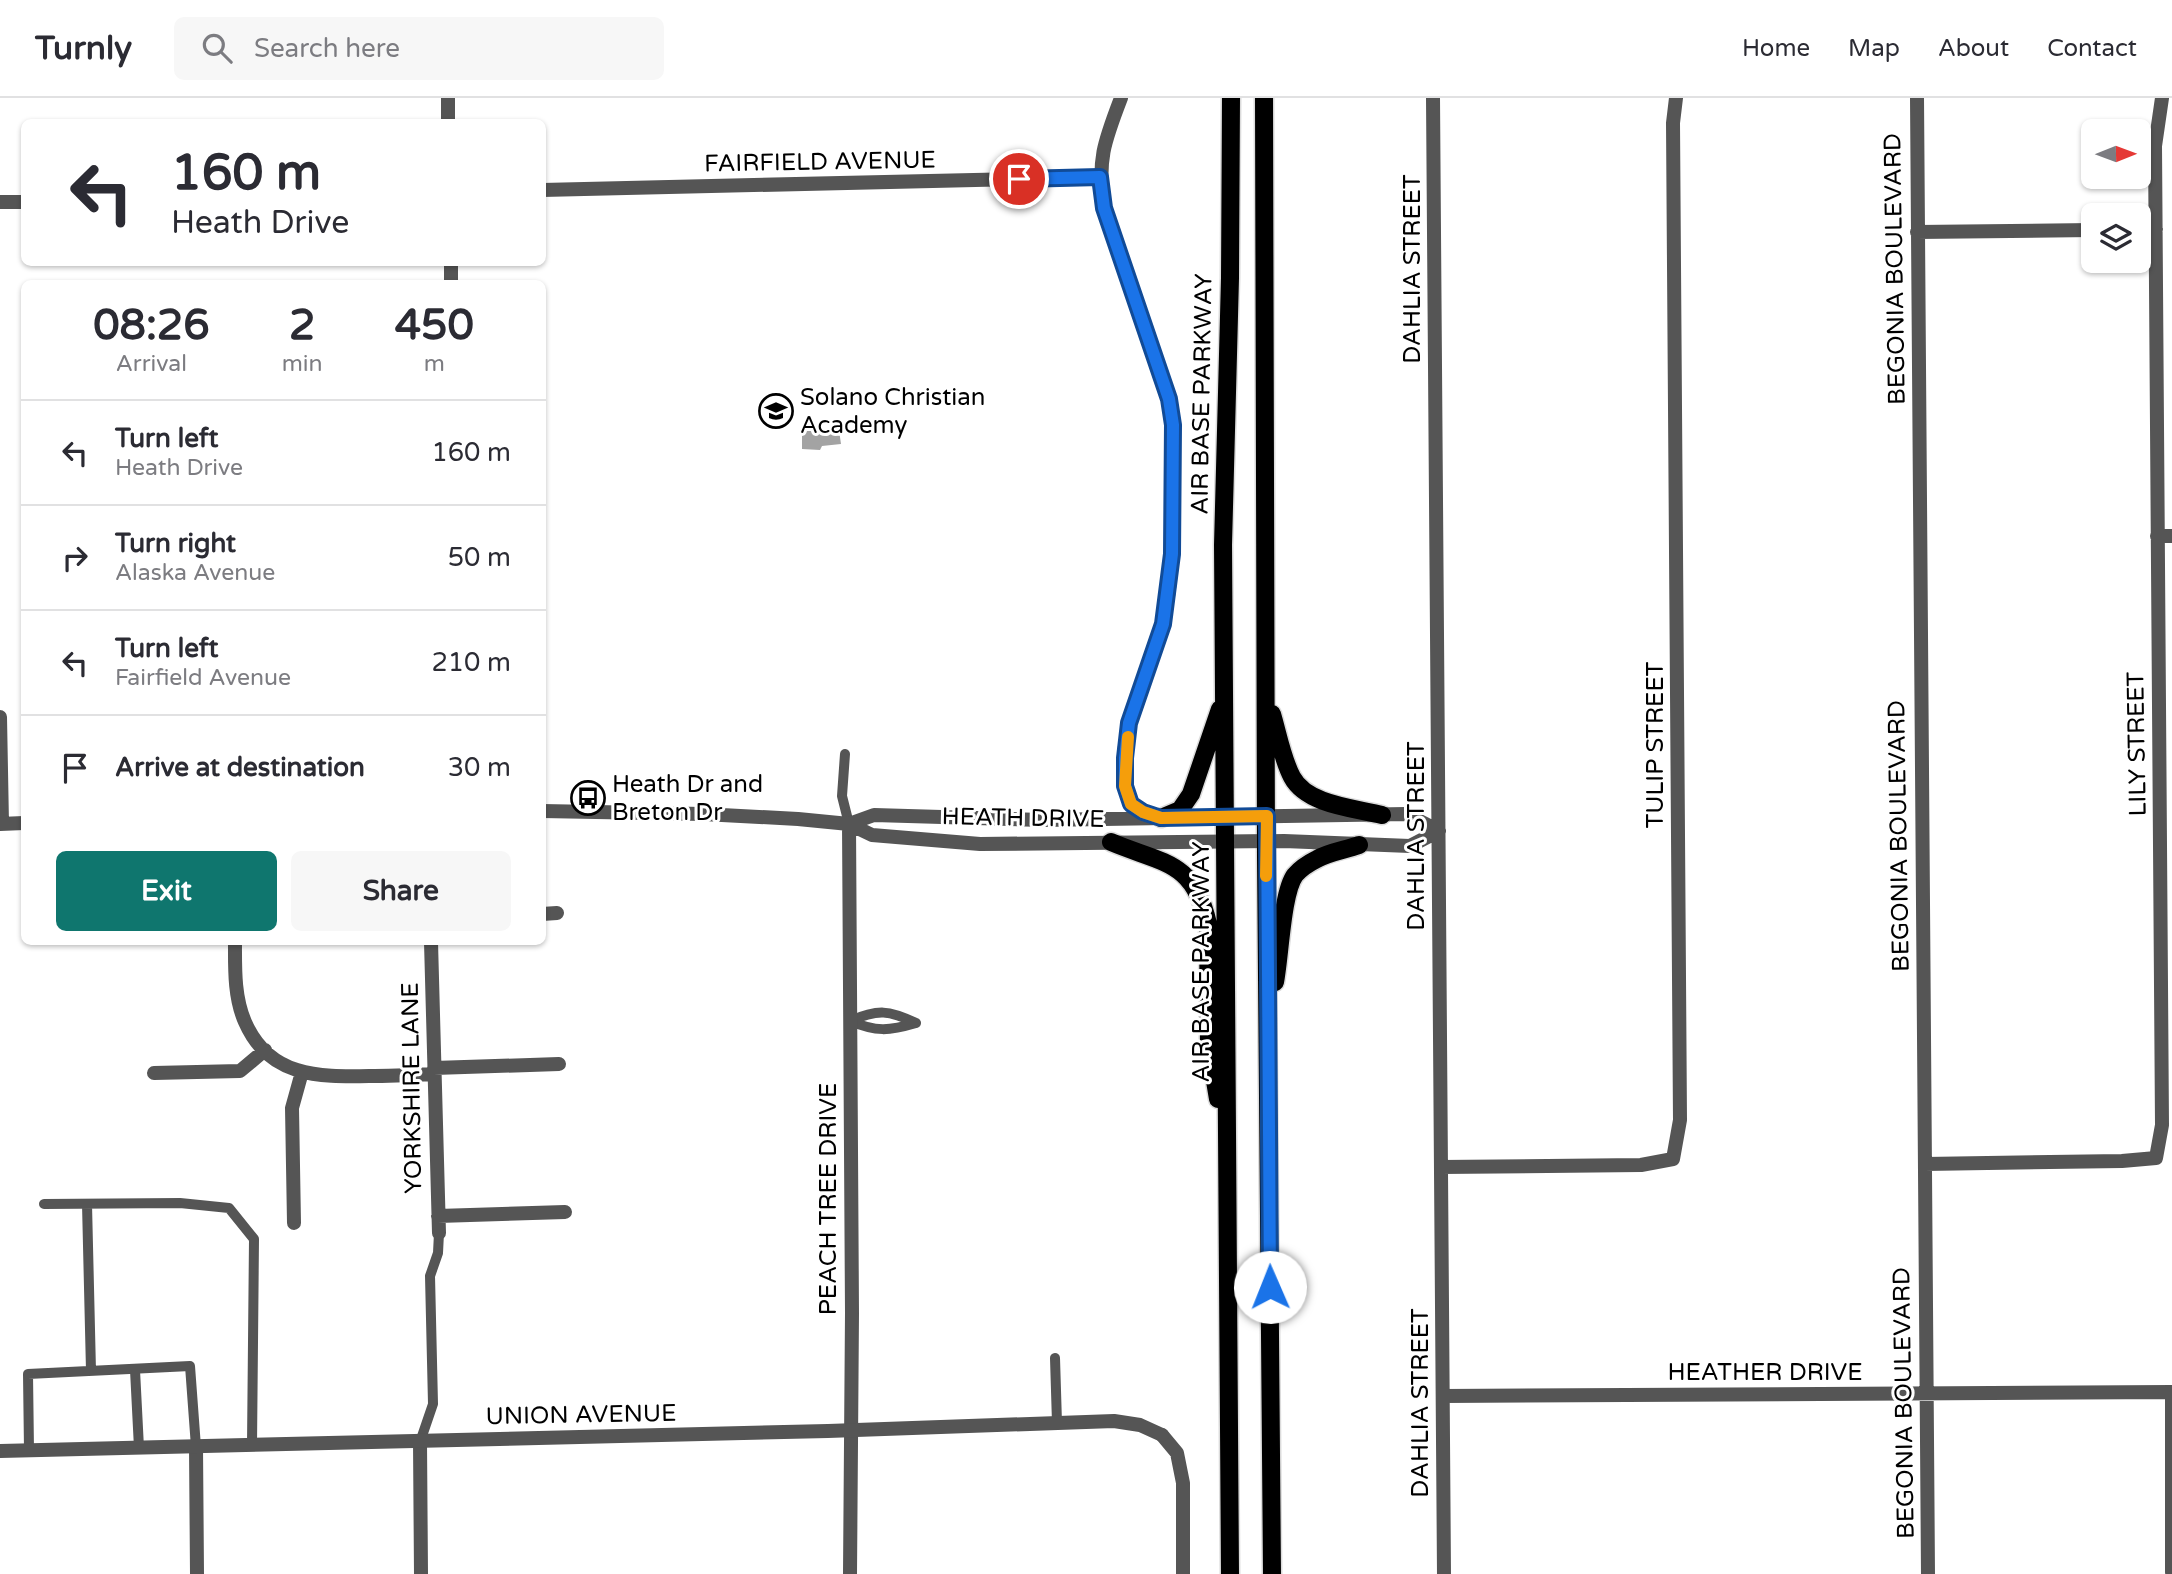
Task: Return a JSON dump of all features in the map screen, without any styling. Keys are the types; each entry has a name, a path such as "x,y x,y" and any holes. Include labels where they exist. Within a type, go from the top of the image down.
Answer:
{"main road":[{"name":"AIR BASE PARKWAY","path":"1230,1574 1223,545 1230,278 1231,98"},
{"path":"1264,98 1272,1574"},
{"path":"1161,818 1180,810 1191,794 1201,772 1224,696"},
{"path":"1267,697 1293,779 1305,792 1322,800 1382,815"},
{"path":"1111,842 1175,867 1197,889 1205,906 1208,924 1209,1045 1227,1154"},
{"path":"1268,1016 1280,954 1285,908 1294,876 1320,857 1359,845"}],"street":[{"path":"448,98 448,119"},
{"path":"1121,98 1101,158 1100,177 1104,208 1169,399 1173,425 1172,554 1167,595 1163,624 1129,723 1125,786 1131,804 1143,812 1161,818"},
{"name":"DAHLIA STREET","path":"1433,98 1444,1574"},
{"name":"TULIP STREET","path":"1441,1167 1641,1165 1673,1160 1680,1120 1673,123 1675,98"},
{"name":"BEGONIA BOULEVARD","path":"1917,98 1928,1574"},
{"name":"LILY STREET","path":"1925,1164 2122,1161 2155,1158 2162,1125 2164,536 2155,146 2162,98"},
{"name":"FAIRFIELD AVENUE","path":"546,190 1100,177"},
{"path":"0,202 21,202"},
{"path":"2151,229 2156,229"},
{"path":"1917,232 2081,230"},
{"path":"0,717 1,824 21,824"},
{"name":"HEATH DRIVE","path":"546,811 703,814 849,824 872,835 953,843 1266,841 1410,846 1439,831"},
{"name":"HEATH DRIVE","path":"849,824 874,815 981,820 1406,814 1439,831"},
{"name":"PEACH TREE DRIVE","path":"849,824 852,1431 850,1574"},
{"path":"235,945 235,976 245,1022 275,1060 302,1072 327,1077 559,1064"},
{"name":"YORKSHIRE LANE","path":"431,945 439,1233"},
{"path":"154,1073 240,1071 265,1050"},
{"path":"293,1223 292,1108 302,1072"},
{"path":"438,1216 565,1212"},
{"path":"2172,1392 2172,1572"},
{"name":"HEATHER DRIVE","path":"1443,1396 2172,1392"},
{"name":"UNION AVENUE","path":"0,1451 852,1431 1114,1421 1140,1425 1162,1435 1177,1453 1183,1483 1184,1574"},
{"path":"420,1442 421,1574"},
{"path":"196,1447 197,1574"}],"lane":[{"path":"845,754 842,796 849,824"},
{"path":"871,1012 895,1013 916,1023 894,1030 871,1029 850,1021 871,1012"},
{"path":"44,1204 180,1203 229,1208 254,1239 252,1446"},
{"path":"87,1204 90,1371"},
{"path":"420,1442 433,1405 430,1276 438,1253 439,1233"},
{"path":"1055,1359 1057,1423"},
{"path":"29,1450 27,1374 190,1366 196,1447"},
{"path":"135,1370 138,1448"}],"shaded area":[{"path":"804,430 839,430 841,444 822,446 820,450 802,449"}],"slow traffic":[{"path":"1128,737 1125,786 1131,804 1143,812 1161,818 1267,816 1266,876"}],"place":[{"name":"Solano Christian Academy","path":"776,411"},
{"name":"Heath Dr and Breton Dr","path":"588,798"}],"route":[{"path":"1019,179 1100,177 1104,208 1169,399 1173,425 1172,554 1163,624 1129,723 1125,786 1131,804 1143,812 1161,818 1267,816 1270,1287"}]}
